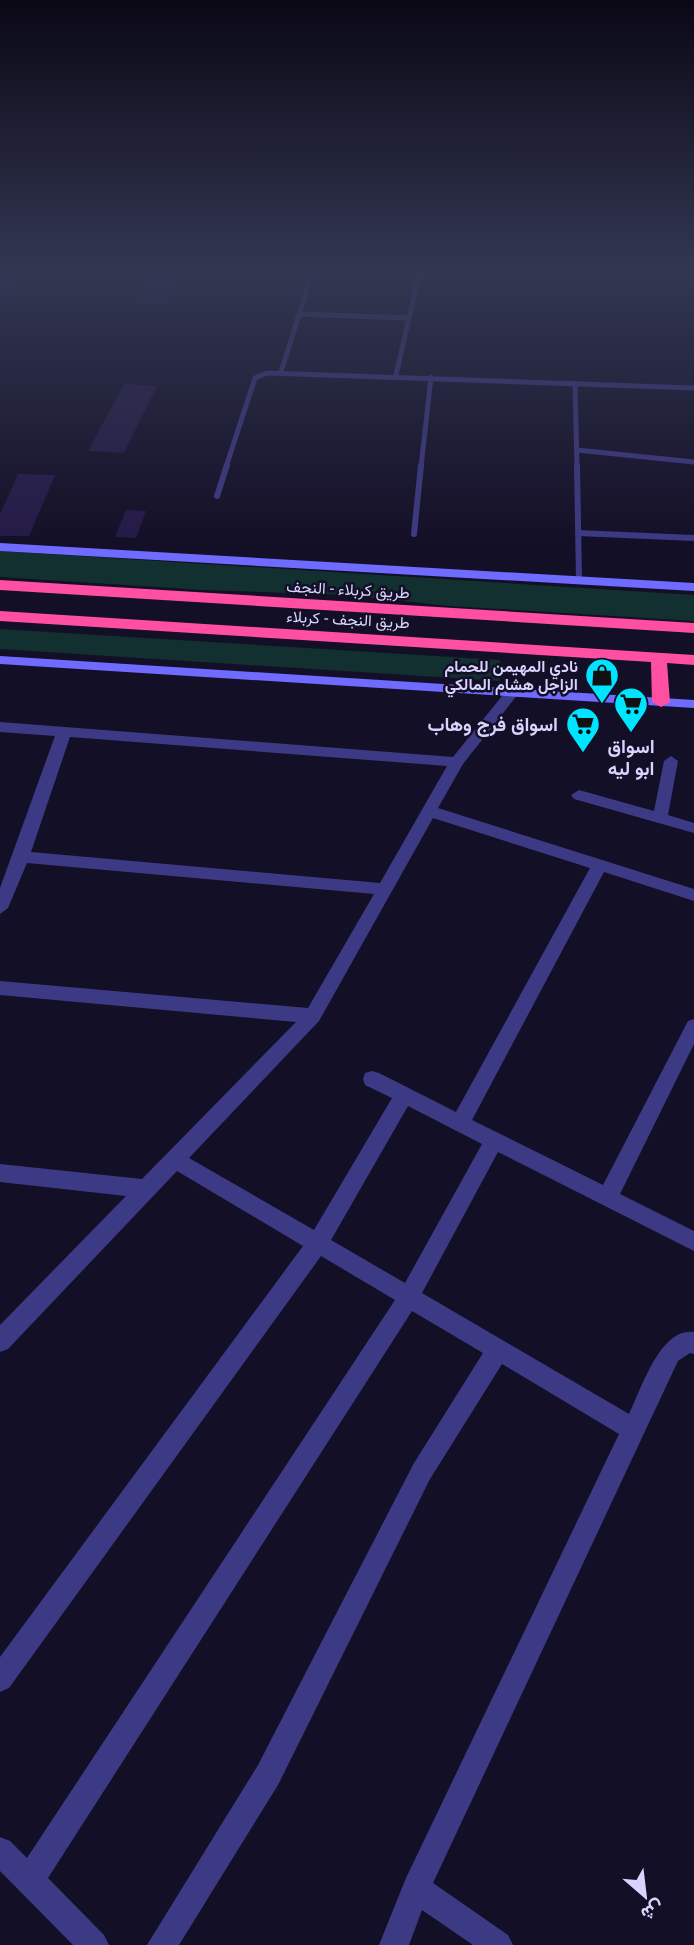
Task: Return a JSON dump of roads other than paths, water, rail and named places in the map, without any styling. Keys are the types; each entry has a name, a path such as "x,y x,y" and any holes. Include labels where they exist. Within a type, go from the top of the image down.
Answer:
{"highway":[{"name":"طريق كربلاء - النجف","path":"0,584 694,628"},
{"path":"264,633 282,631 295,617 288,607 273,602"},
{"path":"357,638 340,629 338,620 345,612 366,607"},
{"name":"طريق النجف - كربلاء","path":"0,616 694,660"},
{"path":"659,658 661,702"}],"main road":[{"path":"0,547 694,587"},
{"path":"0,660 511,695 694,704"}],"street":[{"path":"0,1341 313,1016 457,762 511,695"},
{"path":"0,727 457,762"},
{"path":"0,908 21,858 64,732"},
{"path":"660,818 671,761"},
{"path":"579,795 694,828"},
{"path":"429,811 694,895"},
{"path":"21,858 385,888"},
{"path":"460,1123 600,865"},
{"path":"0,988 313,1016"},
{"path":"608,1198 694,1026"},
{"path":"372,1079 694,1241"},
{"path":"0,1679 318,1243 404,1095"},
{"path":"30,1880 409,1297 494,1140"},
{"path":"176,1160 633,1429"},
{"path":"0,1173 148,1189"},
{"path":"394,1945 416,1888 670,1353 688,1342 694,1343"},
{"path":"162,1945 268,1775 422,1471 498,1350"},
{"path":"0,1851 94,1945"},
{"path":"416,1888 498,1945"}],"lane":[{"path":"281,372 284,361"},
{"path":"396,375 399,361"},
{"path":"217,496 255,378 281,372 694,388"},
{"path":"414,534 431,377"},
{"path":"575,383 579,580"},
{"path":"576,450 694,462"},
{"path":"578,533 694,538"}],"place":[{"name":"نادي المهيمن للحمام الزاجل هشام المالكي","path":"602,705"},
{"name":"اسواق ابو ليه","path":"631,734"},
{"name":"اسواق فرج وهاب","path":"583,754"}]}
